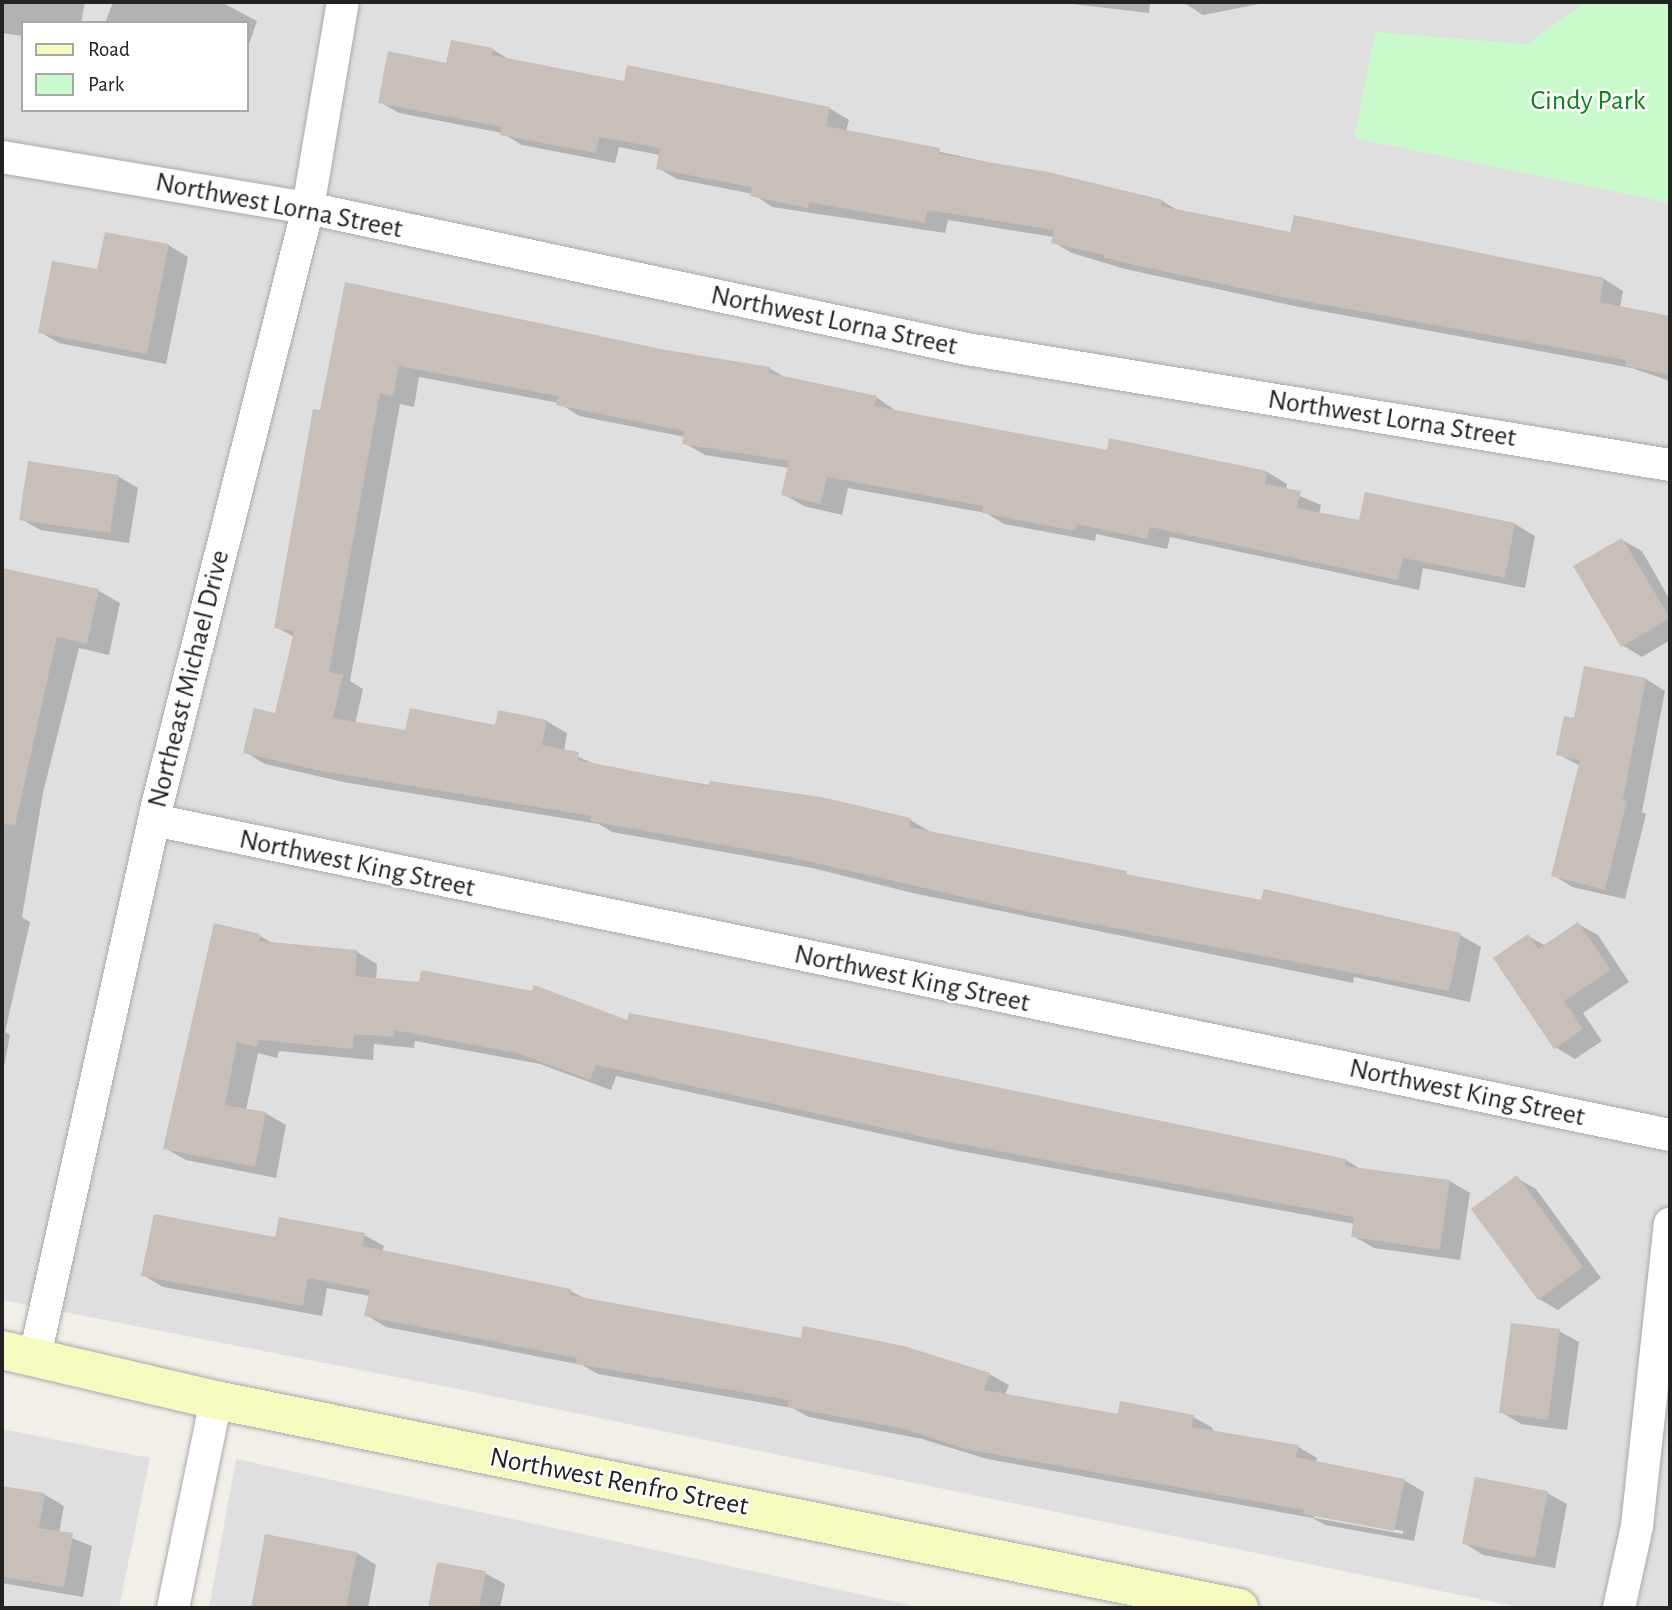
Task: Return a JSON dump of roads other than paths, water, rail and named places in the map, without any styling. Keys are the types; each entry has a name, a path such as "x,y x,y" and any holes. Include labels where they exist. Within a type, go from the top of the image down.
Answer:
{"main road":[{"name":"Northwest Renfro Street","path":"18,1353 216,1401 1238,1608"}],"street":[{"name":"Northeast Michael Drive","path":"18,1353 308,208 343,2"},
{"name":"Northwest Lorna Street","path":"2,157 308,208 954,347 1670,464"},
{"name":"Northwest King Street","path":"154,820 1670,1135"},
{"path":"1619,1608 1637,1526 1670,1224"},
{"path":"173,1608 216,1401"}],"park label":[{"name":"Cindy Park","path":"1588,101"}]}
